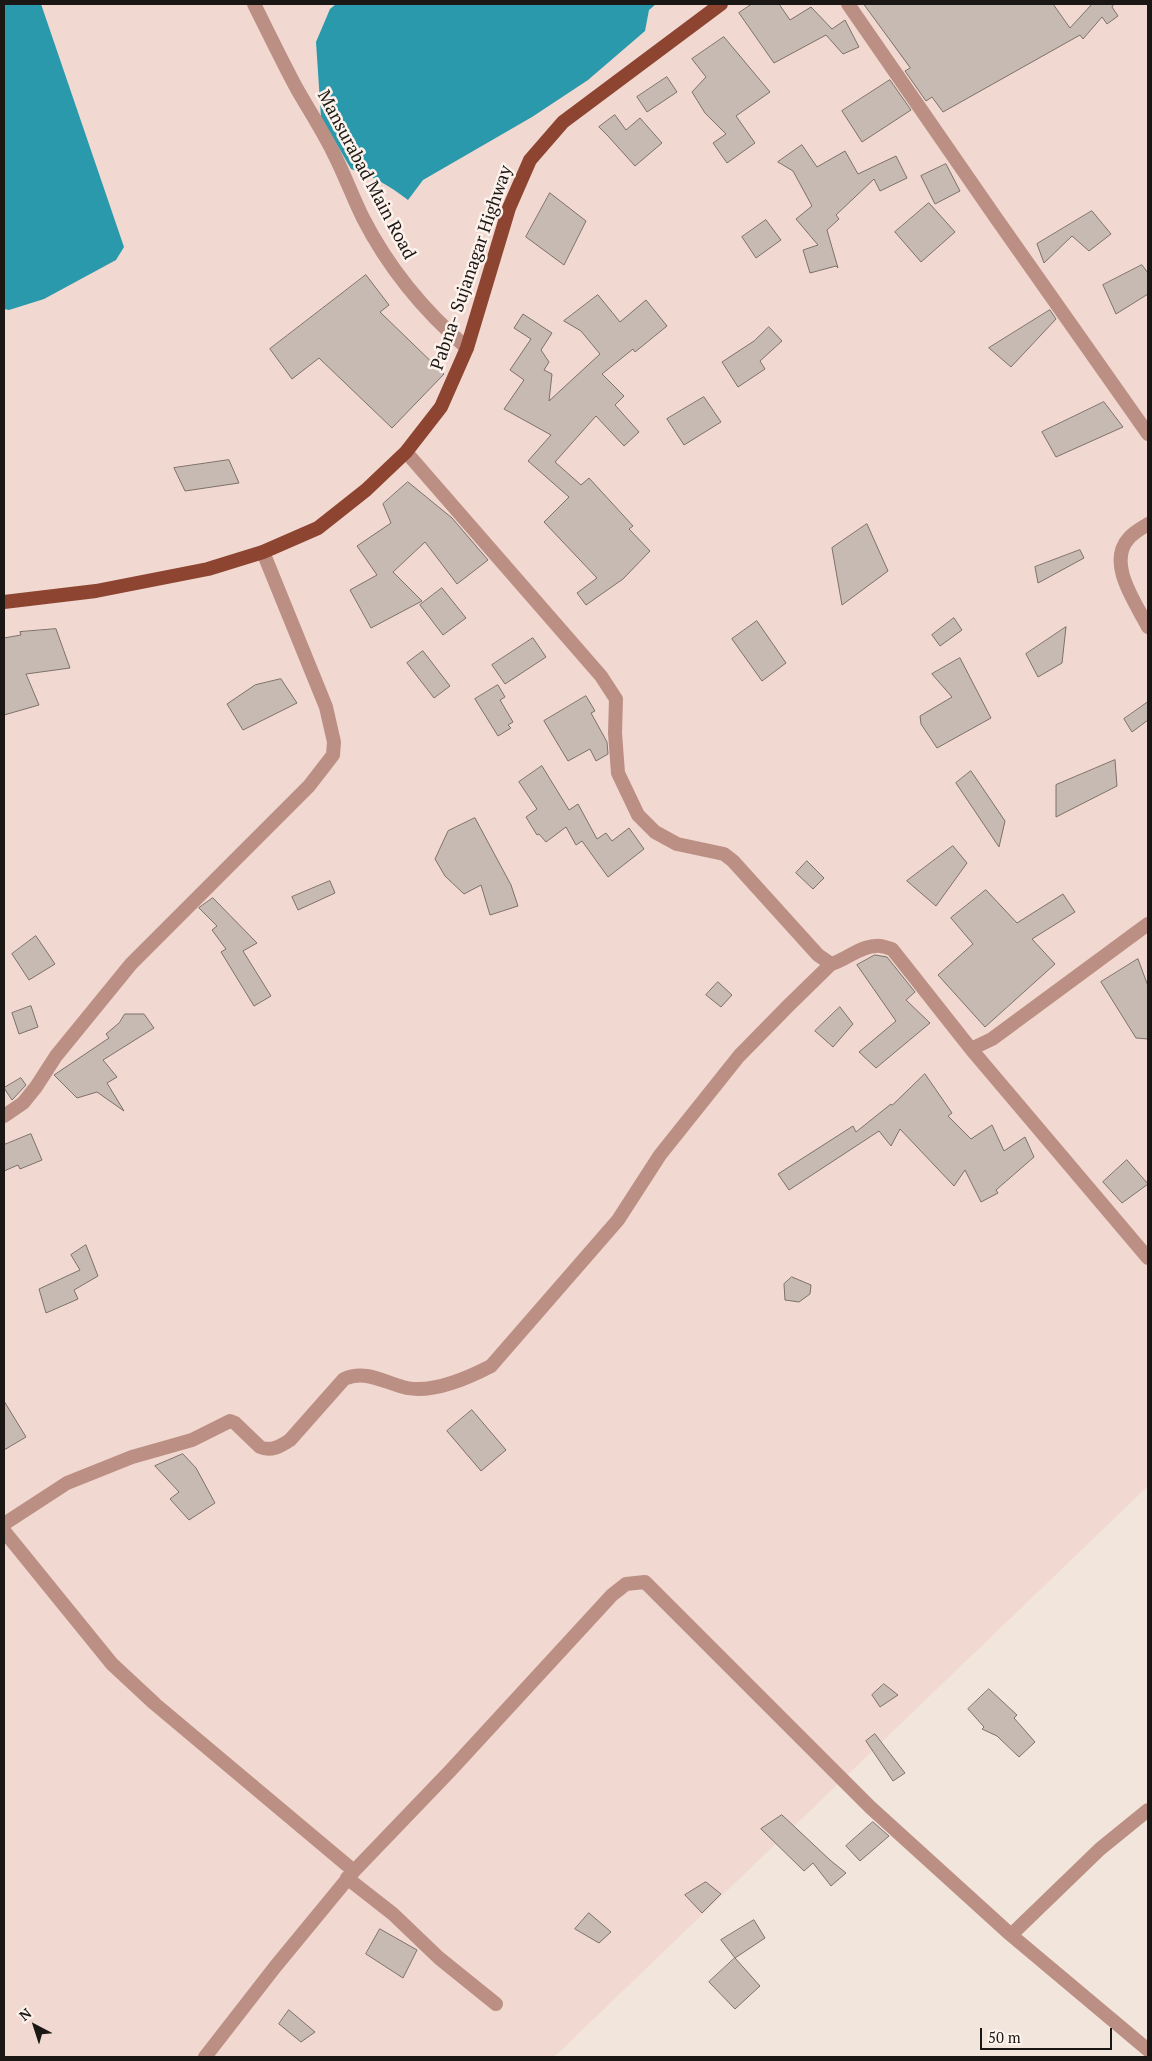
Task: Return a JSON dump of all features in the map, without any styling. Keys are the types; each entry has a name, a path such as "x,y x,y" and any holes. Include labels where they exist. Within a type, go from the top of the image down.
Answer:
{"main road":[{"name":"Pabna- Sujanagar Highway","path":"4,602 96,591 208,569 263,552 318,528 366,490 406,452 441,406 467,348 509,208 530,160 563,122 721,4"}],"street":[{"name":"Mansurabad Main Road","path":"254,4 296,87 333,151 364,218 386,256 422,306 467,348"},
{"path":"848,4 1001,226 1148,434"},
{"path":"406,452 601,676 616,699 615,733 618,773 638,815 655,832 677,844 724,854 733,861 818,955 831,964"},
{"path":"1148,524 1129,538 1121,552 1121,565 1127,584 1148,627"},
{"path":"4,1116 23,1103 56,1056 131,964 309,786 333,755 334,742 326,707 263,552"},
{"path":"971,1049 992,1039 1148,924"},
{"path":"4,1524 67,1483 132,1457 192,1440 230,1421 236,1423 260,1447 264,1449 279,1448 290,1440 344,1379 354,1375 363,1375 408,1388 434,1387 468,1378 491,1366 618,1220 660,1155 739,1056 831,964 844,960 861,949 876,946 892,949 971,1049 1148,1258"},
{"path":"4,1531 112,1664 155,1704 350,1874 439,1958 496,2004"},
{"path":"205,2057 350,1874 450,1772 612,1595 626,1584 645,1582 870,1807 1011,1935 1148,2050"},
{"path":"1011,1935 1100,1849 1148,1810"}],"shaded area":[{"path":"4,4 1148,4 1148,1486 554,2057 4,2057"}],"water":[{"path":"4,4 41,4 124,247 116,260 44,299 9,310 4,309"},
{"path":"336,4 656,4 649,10 645,31 588,80 532,117 423,180 408,200 381,182 351,169 321,117 316,42 330,9"}],"building":[{"path":"752,4 779,4 790,20 811,7 832,29 845,20 859,47 843,54 826,35 774,63 739,13"},
{"path":"864,4 1053,4 1070,28 1092,4 1114,4 1112,7 1118,16 1107,24 1102,17 1083,39 1080,35 943,112 932,97 926,101 905,71 910,68"},
{"path":"724,37 770,92 736,116 755,143 727,163 713,143 726,134 705,113 692,92 706,77 692,59"},
{"path":"667,77 677,92 647,112 637,97"},
{"path":"890,80 911,110 862,142 842,111"},
{"path":"615,115 626,130 640,118 662,143 635,166 599,127"},
{"path":"802,145 817,167 845,151 858,174 896,156 907,178 880,191 874,179 836,215 839,219 827,230 838,268 836,266 810,273 803,250 818,245 796,219 812,206 793,171 778,162"},
{"path":"946,164 960,191 935,204 921,176"},
{"path":"550,193 586,221 564,265 526,237"},
{"path":"929,203 955,232 921,262 895,232"},
{"path":"1092,211 1111,234 1089,251 1072,236 1044,263 1037,244"},
{"path":"766,220 781,240 756,258 742,237"},
{"path":"1142,265 1148,273 1148,294 1116,314 1103,285"},
{"path":"366,275 389,305 380,312 444,374 392,428 319,358 292,379 270,349"},
{"path":"598,295 620,322 646,300 667,326 635,352 633,349 602,374 624,396 615,405 639,432 624,446 596,416 555,462 581,485 589,478 633,526 629,529 650,551 623,579 586,605 577,593 597,578 544,522 569,497 528,461 551,435 504,409 524,380 510,370 531,339 514,328 523,314 552,333 541,350 549,362 544,370 552,374 549,401 600,354 581,331 564,321"},
{"path":"1050,310 1056,319 1011,367 989,348"},
{"path":"769,327 782,341 760,361 765,369 738,387 722,362 754,341"},
{"path":"704,397 721,422 684,445 667,419"},
{"path":"1104,402 1123,427 1056,457 1042,432"},
{"path":"229,460 239,483 185,491 174,468"},
{"path":"408,482 452,518 488,560 457,584 425,542 393,572 422,601 371,628 350,590 377,575 357,546 391,523 383,504"},
{"path":"867,524 888,571 842,605 832,548"},
{"path":"1080,550 1084,558 1038,583 1035,567"},
{"path":"442,588 466,618 443,635 420,605"},
{"path":"954,618 962,630 940,646 932,635"},
{"path":"757,621 786,663 762,681 732,639"},
{"path":"1066,627 1062,663 1038,677 1026,654"},
{"path":"56,629 70,668 26,674 39,705 4,715 4,638 21,635 20,632"},
{"path":"533,638 546,657 505,684 492,665"},
{"path":"423,651 450,686 434,698 407,663"},
{"path":"960,658 991,718 937,748 921,724 920,716 952,697 932,674"},
{"path":"281,679 297,703 243,730 227,704 255,685"},
{"path":"498,685 505,697 500,700 513,722 508,725 511,728 498,736 475,699"},
{"path":"586,696 595,711 591,713 607,742 608,754 596,761 590,749 568,761 544,721"},
{"path":"1148,702 1148,720 1132,732 1124,719"},
{"path":"1115,760 1117,786 1056,817 1056,785"},
{"path":"542,766 569,810 578,804 597,839 606,833 612,841 629,828 644,849 608,877 582,841 576,845 566,827 546,842 539,834 537,835 526,817 537,809 519,782"},
{"path":"971,771 1005,821 999,847 956,783"},
{"path":"475,818 511,885 518,906 490,915 481,885 464,894 445,876 435,859 448,831"},
{"path":"953,846 967,863 936,906 907,881"},
{"path":"807,861 824,878 813,889 796,873"},
{"path":"330,881 335,893 298,910 292,897"},
{"path":"986,890 1017,923 1063,894 1075,912 1032,939 1055,964 985,1027 938,975 973,944 951,918"},
{"path":"213,898 257,943 243,951 271,996 254,1006 221,952 226,949 212,930 217,926 199,908"},
{"path":"36,936 55,964 29,980 12,954"},
{"path":"875,955 887,957 915,992 906,1000 930,1023 876,1068 859,1052 896,1021 857,965"},
{"path":"1138,959 1148,986 1148,1039 1136,1038 1101,982"},
{"path":"718,982 732,995 721,1007 706,995"},
{"path":"31,1006 38,1027 19,1034 12,1013"},
{"path":"840,1007 853,1024 833,1047 815,1031"},
{"path":"125,1014 144,1014 154,1028 103,1060 117,1077 107,1083 124,1111 97,1092 77,1098 54,1075 109,1038 106,1034 119,1023"},
{"path":"925,1074 952,1113 948,1116 971,1139 992,1125 1004,1151 1025,1137 1034,1157 996,1190 998,1193 981,1202 965,1170 954,1186 900,1129 891,1146 879,1131 789,1190 778,1174 853,1126 856,1132 892,1105"},
{"path":"21,1078 26,1085 12,1100 4,1088"},
{"path":"31,1134 42,1160 20,1169 18,1165 4,1171 4,1145"},
{"path":"1127,1160 1148,1184 1122,1203 1103,1182"},
{"path":"86,1245 98,1276 74,1290 78,1299 46,1313 39,1289 80,1270 71,1255"},
{"path":"792,1277 811,1285 810,1294 799,1302 785,1300 784,1284"},
{"path":"4,1401 26,1437 4,1450"},
{"path":"472,1410 506,1450 481,1471 447,1431"},
{"path":"183,1454 196,1468 215,1503 189,1520 170,1499 179,1492 155,1466"},
{"path":"884,1684 898,1695 880,1707 872,1695"},
{"path":"989,1689 1017,1715 1014,1718 1035,1742 1019,1757 997,1736 982,1729 984,1727 968,1709"},
{"path":"875,1734 905,1773 893,1781 866,1741"},
{"path":"782,1815 846,1873 831,1886 813,1863 804,1871 761,1829"},
{"path":"873,1822 889,1836 860,1861 846,1846"},
{"path":"706,1882 721,1894 702,1913 685,1895"},
{"path":"589,1913 611,1932 599,1943 575,1929"},
{"path":"754,1920 765,1938 735,1958 721,1940"},
{"path":"380,1929 417,1950 403,1978 366,1954"},
{"path":"735,1958 760,1986 735,2009 709,1982"},
{"path":"289,2010 315,2032 301,2042 279,2024"}]}
